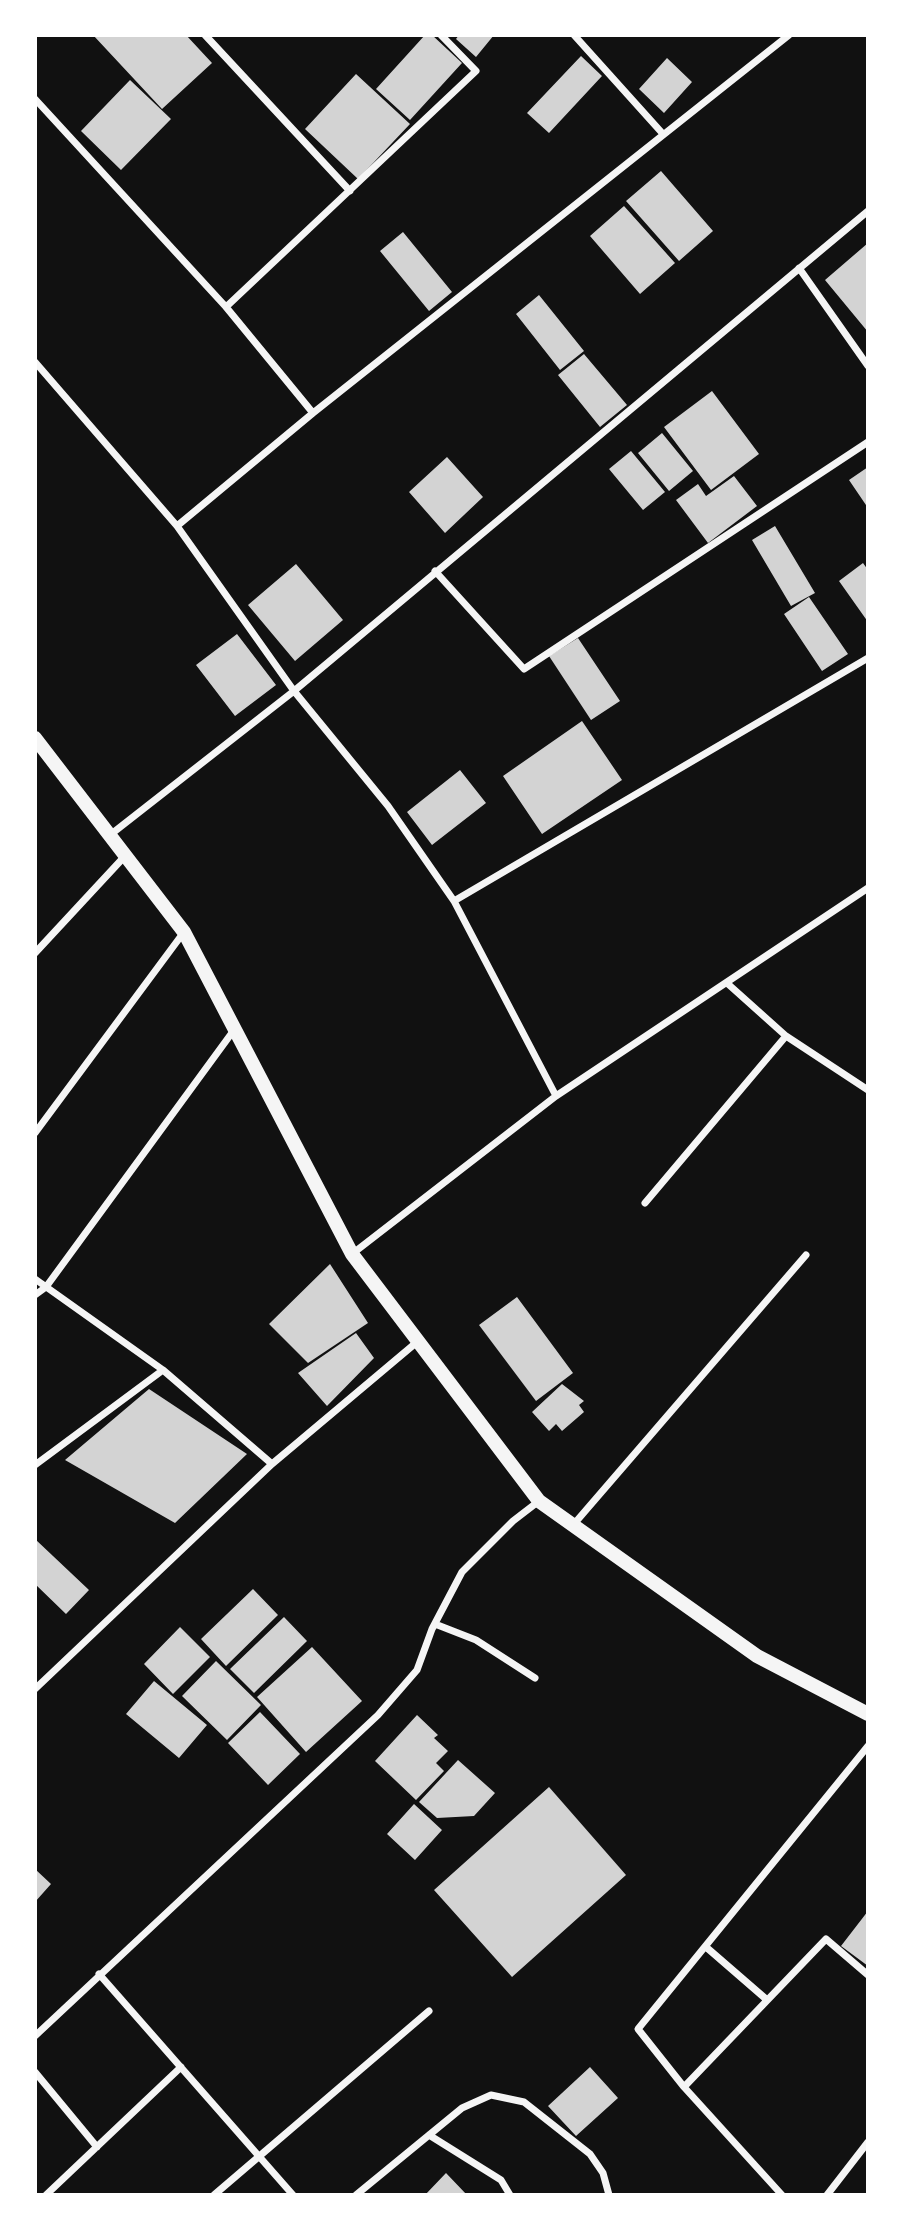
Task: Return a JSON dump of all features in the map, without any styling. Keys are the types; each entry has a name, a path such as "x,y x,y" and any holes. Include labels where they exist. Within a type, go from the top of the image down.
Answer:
{"main road":[{"path":"35,738 184,932 352,1254 539,1501 575,1524 757,1656 868,1714"}],"street":[{"path":"205,35 350,191"},
{"path":"226,307 477,71 441,35"},
{"path":"574,35 663,134"},
{"path":"177,526 313,413 789,35"},
{"path":"35,99 226,307 313,413"},
{"path":"110,836 294,691 868,211"},
{"path":"799,268 868,366"},
{"path":"35,362 177,526 294,691 388,806 454,901 556,1096"},
{"path":"435,571 524,669 868,442"},
{"path":"454,901 868,657"},
{"path":"35,953 125,855"},
{"path":"352,1254 556,1096 728,984 868,888"},
{"path":"35,1133 184,932"},
{"path":"728,984 786,1036 868,1090"},
{"path":"35,1295 46,1287 234,1030"},
{"path":"645,1203 786,1036"},
{"path":"575,1524 806,1255"},
{"path":"35,1279 163,1370 272,1464"},
{"path":"35,1689 272,1464 417,1342"},
{"path":"35,1465 163,1370"},
{"path":"35,2036 378,1715 417,1670 435,1624 462,1572 513,1521 539,1501"},
{"path":"435,1624 476,1640 535,1678"},
{"path":"782,2195 684,2087 638,2029 868,1746"},
{"path":"684,2087 826,1939 868,1975"},
{"path":"706,1947 766,1999"},
{"path":"100,1974 293,2195"},
{"path":"214,2195 429,2011"},
{"path":"46,2195 181,2067"},
{"path":"35,2073 97,2147"},
{"path":"356,2195 461,2108 491,2095 524,2102 590,2154 603,2173 609,2195"},
{"path":"429,2135 501,2180 510,2195"},
{"path":"827,2195 868,2142"}],"building":[{"path":"93,35 186,35 212,63 162,109"},
{"path":"425,35 432,35 462,63 410,120 376,89"},
{"path":"459,35 494,35 476,57 456,39"},
{"path":"581,56 602,76 549,133 527,113"},
{"path":"667,58 692,82 664,113 639,89"},
{"path":"356,74 410,124 358,179 305,129"},
{"path":"130,80 171,119 121,170 81,131"},
{"path":"661,171 713,231 679,261 626,201"},
{"path":"624,206 675,263 640,294 590,236"},
{"path":"403,232 452,292 429,311 380,251"},
{"path":"868,243 868,332 825,280"},
{"path":"539,295 584,351 560,370 516,314"},
{"path":"584,354 627,405 600,427 558,375"},
{"path":"712,391 759,454 711,490 664,427"},
{"path":"662,433 693,471 669,491 638,453"},
{"path":"631,451 665,492 643,510 609,469"},
{"path":"447,457 483,497 445,533 409,492"},
{"path":"868,467 868,508 849,480"},
{"path":"734,476 757,506 708,543 676,500 698,484 706,496"},
{"path":"775,526 815,593 791,606 752,540"},
{"path":"863,563 868,570 868,622 839,581"},
{"path":"296,564 343,620 295,661 248,605"},
{"path":"809,597 848,654 822,671 784,614"},
{"path":"237,634 276,685 235,716 196,665"},
{"path":"578,638 620,701 591,720 549,656"},
{"path":"582,721 622,780 542,834 503,776"},
{"path":"460,770 486,803 432,845 407,812"},
{"path":"330,1264 368,1323 308,1363 269,1324"},
{"path":"517,1297 573,1373 536,1401 479,1325"},
{"path":"356,1333 374,1358 327,1406 298,1373"},
{"path":"562,1384 584,1401 579,1405 584,1412 562,1431 556,1424 549,1431 532,1412"},
{"path":"149,1389 247,1454 175,1523 65,1460"},
{"path":"35,1539 89,1590 66,1614 35,1584"},
{"path":"253,1589 278,1615 226,1666 201,1639"},
{"path":"284,1617 307,1641 254,1693 230,1669"},
{"path":"180,1627 210,1657 173,1694 144,1664"},
{"path":"312,1647 362,1701 306,1752 257,1697"},
{"path":"216,1661 261,1705 227,1740 182,1696"},
{"path":"154,1681 207,1725 179,1758 126,1714"},
{"path":"260,1712 300,1754 268,1785 228,1743"},
{"path":"417,1715 438,1735 434,1738 448,1751 436,1763 444,1771 416,1800 375,1761"},
{"path":"458,1760 495,1793 474,1816 437,1818 419,1802"},
{"path":"549,1787 626,1875 512,1977 434,1890"},
{"path":"414,1804 442,1830 415,1860 387,1834"},
{"path":"35,1869 51,1884 35,1902"},
{"path":"868,1911 868,1966 841,1946"},
{"path":"590,2067 618,2098 576,2136 548,2106"},
{"path":"446,2173 467,2195 425,2195"}]}
